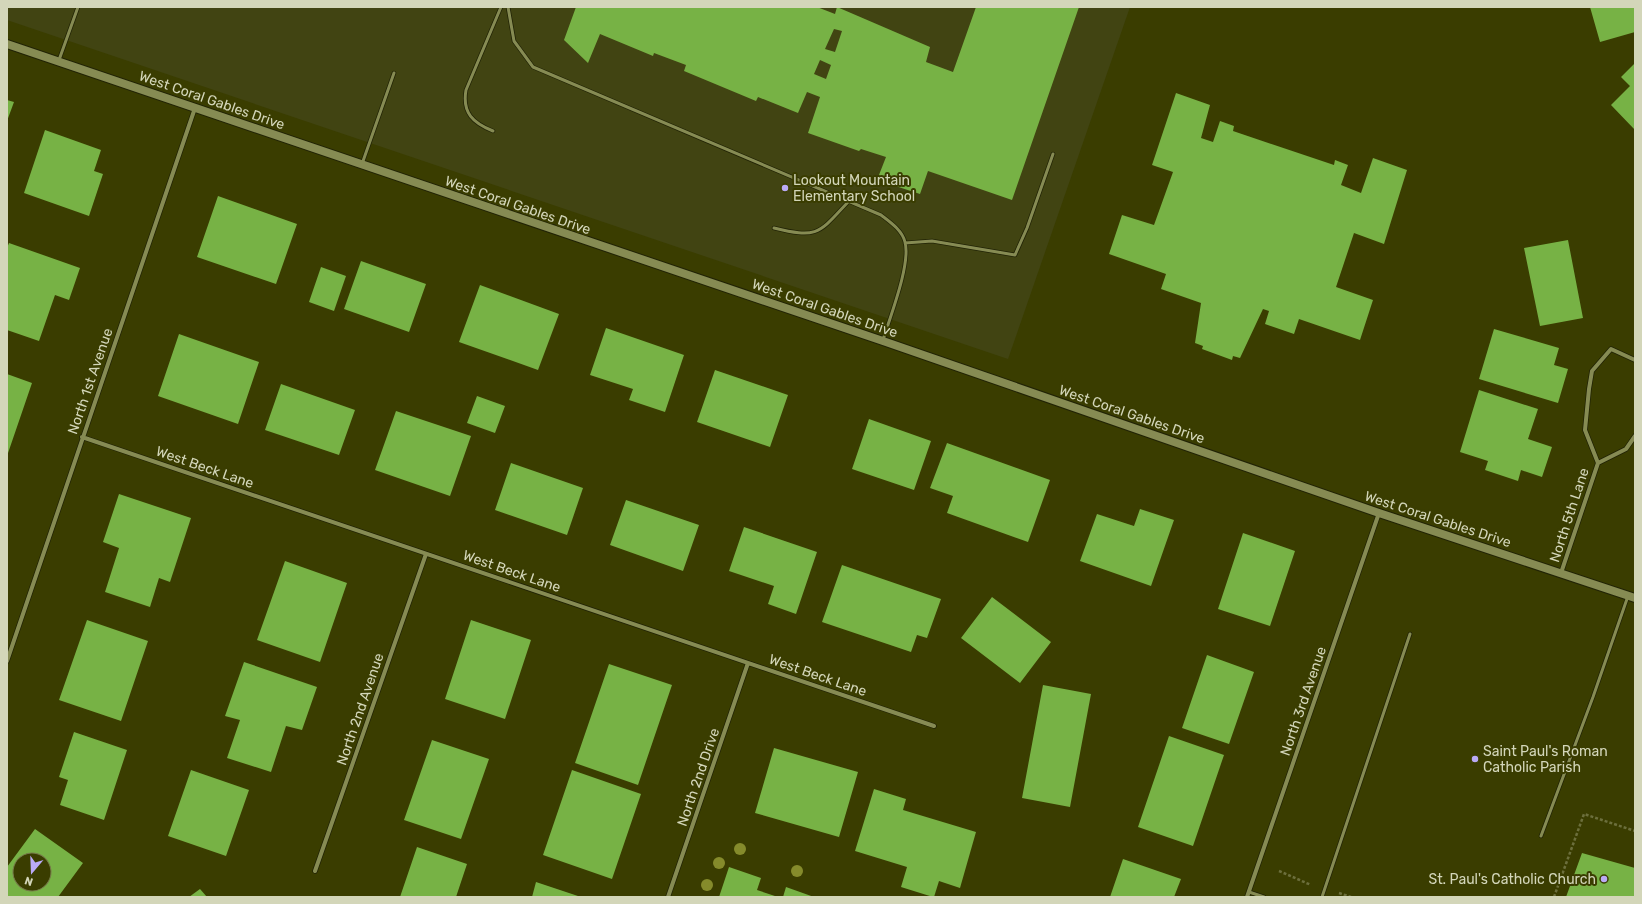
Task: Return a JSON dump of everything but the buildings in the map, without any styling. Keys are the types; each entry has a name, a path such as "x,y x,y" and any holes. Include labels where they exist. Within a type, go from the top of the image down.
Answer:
{"street":[{"name":"West Coral Gables Drive","path":"7,44 362,166 883,341 1379,513 1632,597"},
{"name":"North 1st Avenue","path":"7,661 195,108"},
{"name":"North 5th Lane","path":"1562,573 1598,463 1585,430 1592,371 1611,349 1635,360"},
{"name":"North 5th Lane","path":"1598,463 1626,450 1635,436"},
{"name":"West Beck Lane","path":"82,437 934,726"},
{"name":"North 3rd Avenue","path":"1247,897 1379,513"},
{"name":"North 2nd Avenue","path":"315,871 426,554"},
{"name":"North 2nd Drive","path":"668,897 748,663"}],"lane":[{"path":"59,61 78,7"},
{"path":"493,131 478,125 469,114 464,102 466,90 501,7"},
{"path":"508,7 514,40 533,67 881,215 898,230 905,243 902,276 883,341"},
{"path":"362,166 394,73"},
{"path":"905,243 932,241 1015,255 1027,228 1053,154"},
{"path":"774,228 797,234 812,234 822,229 849,201"},
{"path":"1541,836 1632,597"},
{"path":"1322,897 1410,634"},
{"path":"1249,892 1264,897"}],"path":[{"path":"1554,897 1584,814 1635,831"}],"shaded area":[{"name":"Lookout Mountain Elementary School","path":"7,7 1130,7 1008,359 7,20"}],"place":[{"name":"Lookout Mountain Elementary School","path":"785,188"},
{"name":"Saint Paul's Roman Catholic Parish","path":"1475,759"},
{"name":"St. Paul's Catholic Church","path":"1604,879"}]}
